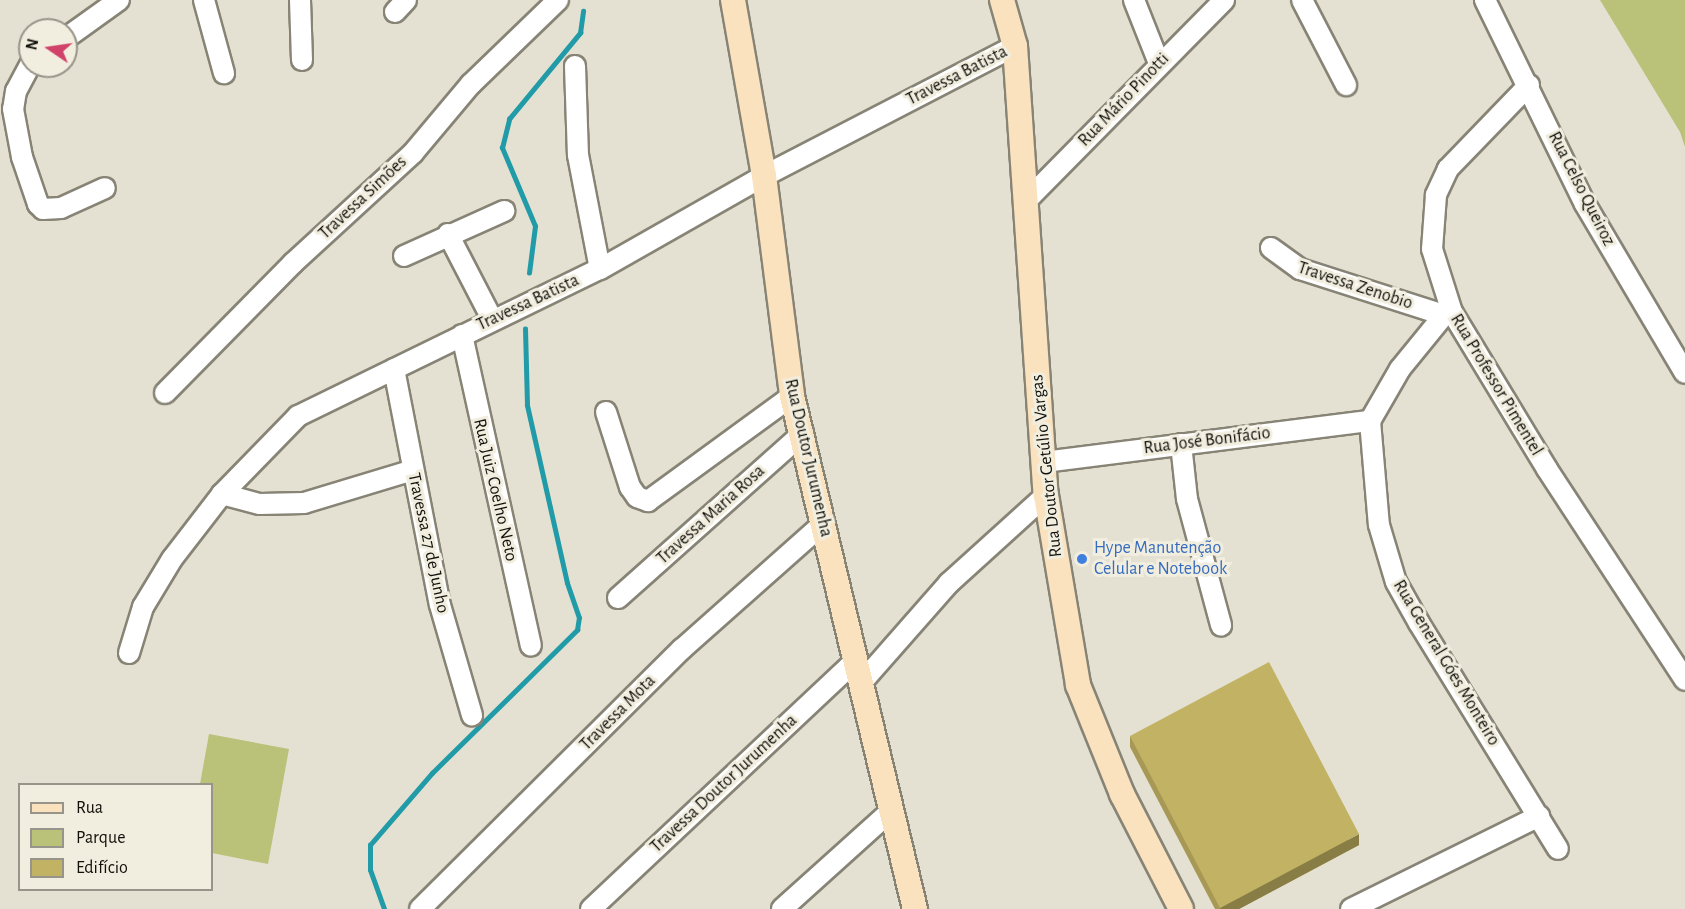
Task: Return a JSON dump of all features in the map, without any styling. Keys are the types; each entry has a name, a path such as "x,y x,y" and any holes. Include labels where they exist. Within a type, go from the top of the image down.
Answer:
{"main road":[{"name":"Rua Doutor Jurumenha","path":"733,0 764,176 792,396 860,670 915,909"},
{"name":"Rua Doutor Getúlio Vargas","path":"1002,0 1015,46 1046,495 1078,685 1122,794 1181,909"}],"street":[{"path":"78,29 119,0"},
{"path":"204,0 224,73"},
{"path":"300,0 302,60"},
{"name":"Travessa Simões","path":"165,393 293,263 413,153 471,84 558,0"},
{"path":"1134,0 1159,63"},
{"name":"Rua Mário Pinotti","path":"1026,201 1159,63 1224,0"},
{"path":"1302,0 1346,85"},
{"name":"Rua Celso Queiroz","path":"1485,0 1529,85 1585,204 1685,373"},
{"name":"Travessa Batista","path":"129,653 143,607 155,583 222,494 298,416 492,319 600,269 764,176 1015,46"},
{"path":"575,66 578,155 600,269"},
{"path":"24,78 13,109 22,157 38,204 43,209 61,208 105,188"},
{"name":"Rua Professor Pimentel","path":"1529,85 1467,146 1448,169 1436,195 1432,249 1448,314 1685,680"},
{"path":"404,256 448,234 504,211"},
{"path":"448,234 492,319"},
{"name":"Travessa Zenobio","path":"1271,249 1300,269 1448,314"},
{"path":"1370,421 1400,369 1448,314"},
{"name":"Rua Juiz Coelho Neto","path":"462,335 531,645"},
{"name":"Travessa 27 de Junho","path":"394,369 440,605 472,715"},
{"path":"606,412 630,487 637,498 648,501 792,396"},
{"name":"Rua José Bonifácio","path":"1044,462 1370,421"},
{"name":"Rua General Góes Monteiro","path":"1370,421 1379,525 1396,582 1558,849"},
{"name":"Travessa Maria Rosa","path":"618,598 803,433"},
{"path":"1180,444 1187,499 1221,625"},
{"path":"222,494 260,504 304,503 413,470"},
{"name":"Travessa Doutor Jurumenha","path":"591,909 860,670 949,583 1046,495"},
{"name":"Travessa Mota","path":"420,909 682,649 823,524"},
{"path":"782,909 891,811"},
{"path":"1351,909 1539,816"}],"green space":[{"path":"1600,0 1685,0 1685,147 1680,132"},
{"path":"209,734 289,749 268,864 213,853 213,783 200,783"}],"building":[{"path":"1269,662 1359,834 1220,908 1130,736"}],"waterway":[{"path":"529,273 535,226 502,148 509,119 580,33 583,11"},
{"path":"384,909 370,870 370,845 432,773 577,630 579,618 567,583 527,405 525,329"}],"place":[{"name":"Hype Manutenção Celular e Notebook","path":"1082,559"}]}
